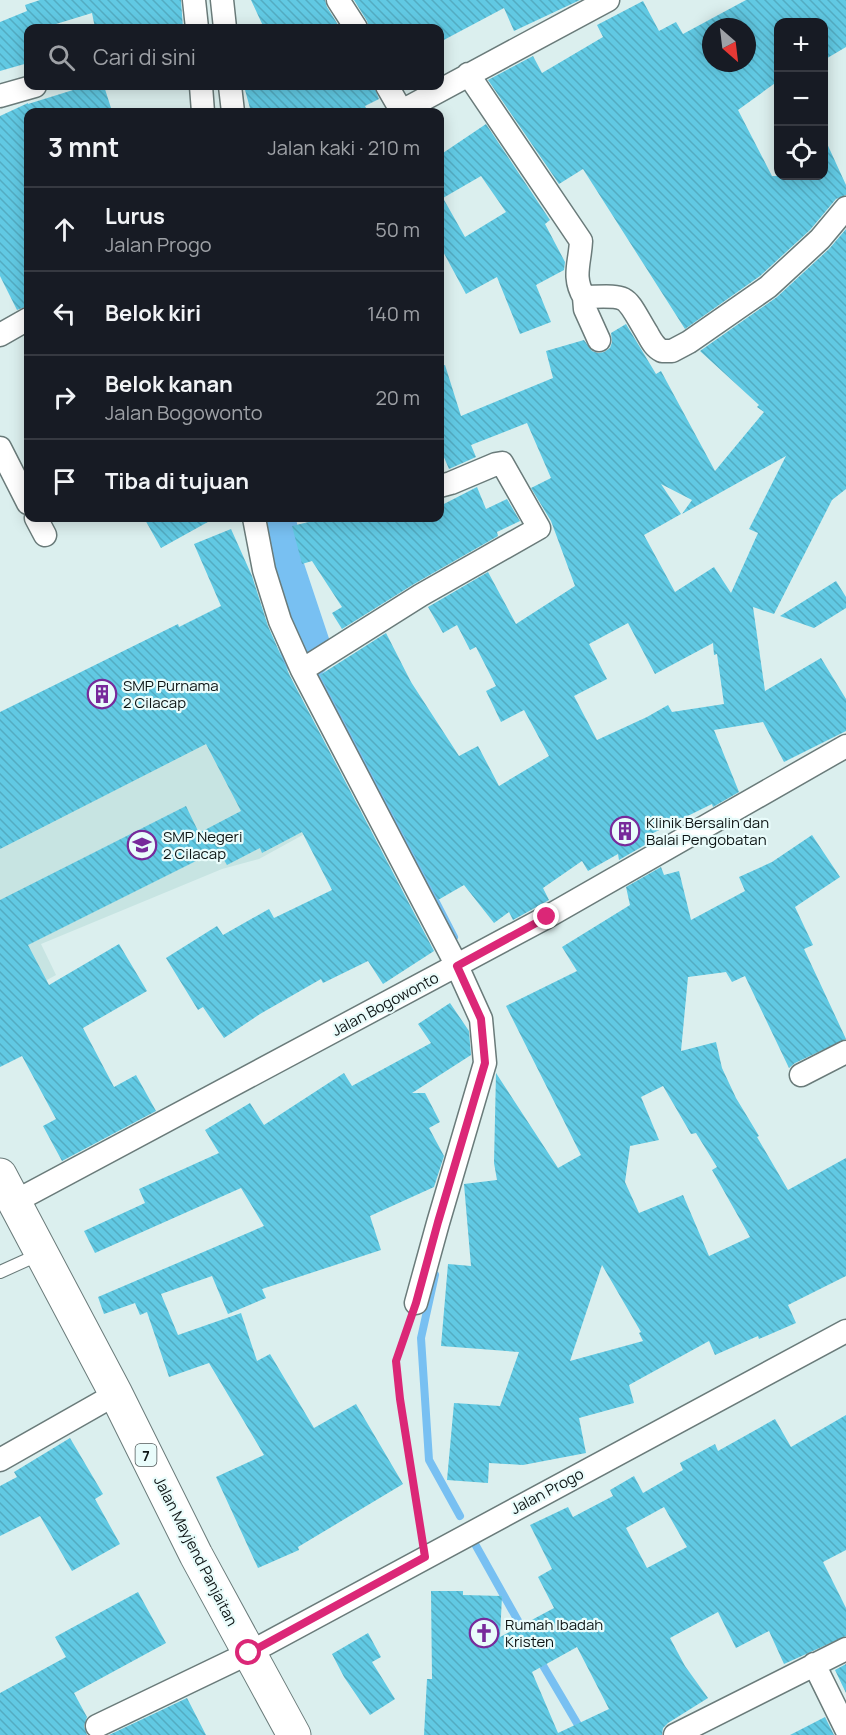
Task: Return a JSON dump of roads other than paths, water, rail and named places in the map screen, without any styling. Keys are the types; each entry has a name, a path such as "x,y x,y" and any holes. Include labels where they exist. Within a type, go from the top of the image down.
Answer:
{"highway":[{"name":"Jalan Mayjend Panjaitan","path":"7,1188 116,1394 196,1555 294,1735"}],"street":[{"path":"194,0 197,24"},
{"path":"222,0 225,24"},
{"path":"338,0 353,24"},
{"path":"444,88 608,0"},
{"path":"468,74 581,241 577,286 584,297 585,309 599,340"},
{"path":"0,96 24,89"},
{"path":"201,90 203,108"},
{"path":"230,90 233,108"},
{"path":"389,90 399,108"},
{"path":"408,108 440,90"},
{"path":"584,297 617,296 628,300 656,348 662,351 672,351 689,342 768,288 820,239 846,208"},
{"path":"0,335 24,321"},
{"path":"0,448 24,495"},
{"path":"302,670 421,596 539,528 502,463 444,485"},
{"path":"255,522 264,570 280,621 302,670 457,966 481,1019 485,1063 416,1303"},
{"name":"Jalan Bogowonto","path":"7,1188 457,966 846,747"},
{"path":"801,1075 846,1052"},
{"name":"Jalan Progo","path":"97,1726 249,1653 846,1331"},
{"path":"0,1460 116,1394"},
{"path":"675,1735 846,1649"},
{"path":"814,1664 846,1729"}],"lane":[{"path":"0,1272 41,1253"}],"waterway":[{"path":"272,528 279,569 307,653"},
{"path":"317,672 454,937"},
{"path":"435,1275 421,1338 429,1460 460,1516"},
{"path":"475,1544 526,1635"},
{"path":"538,1657 584,1735"}],"place":[{"name":"SMP Purnama 2 Cilacap","path":"102,694"},
{"name":"Klinik Bersalin dan Balai Pengobatan","path":"625,831"},
{"name":"SMP Negeri 2 Cilacap","path":"142,845"},
{"name":"Rumah Ibadah Kristen","path":"484,1633"}]}
